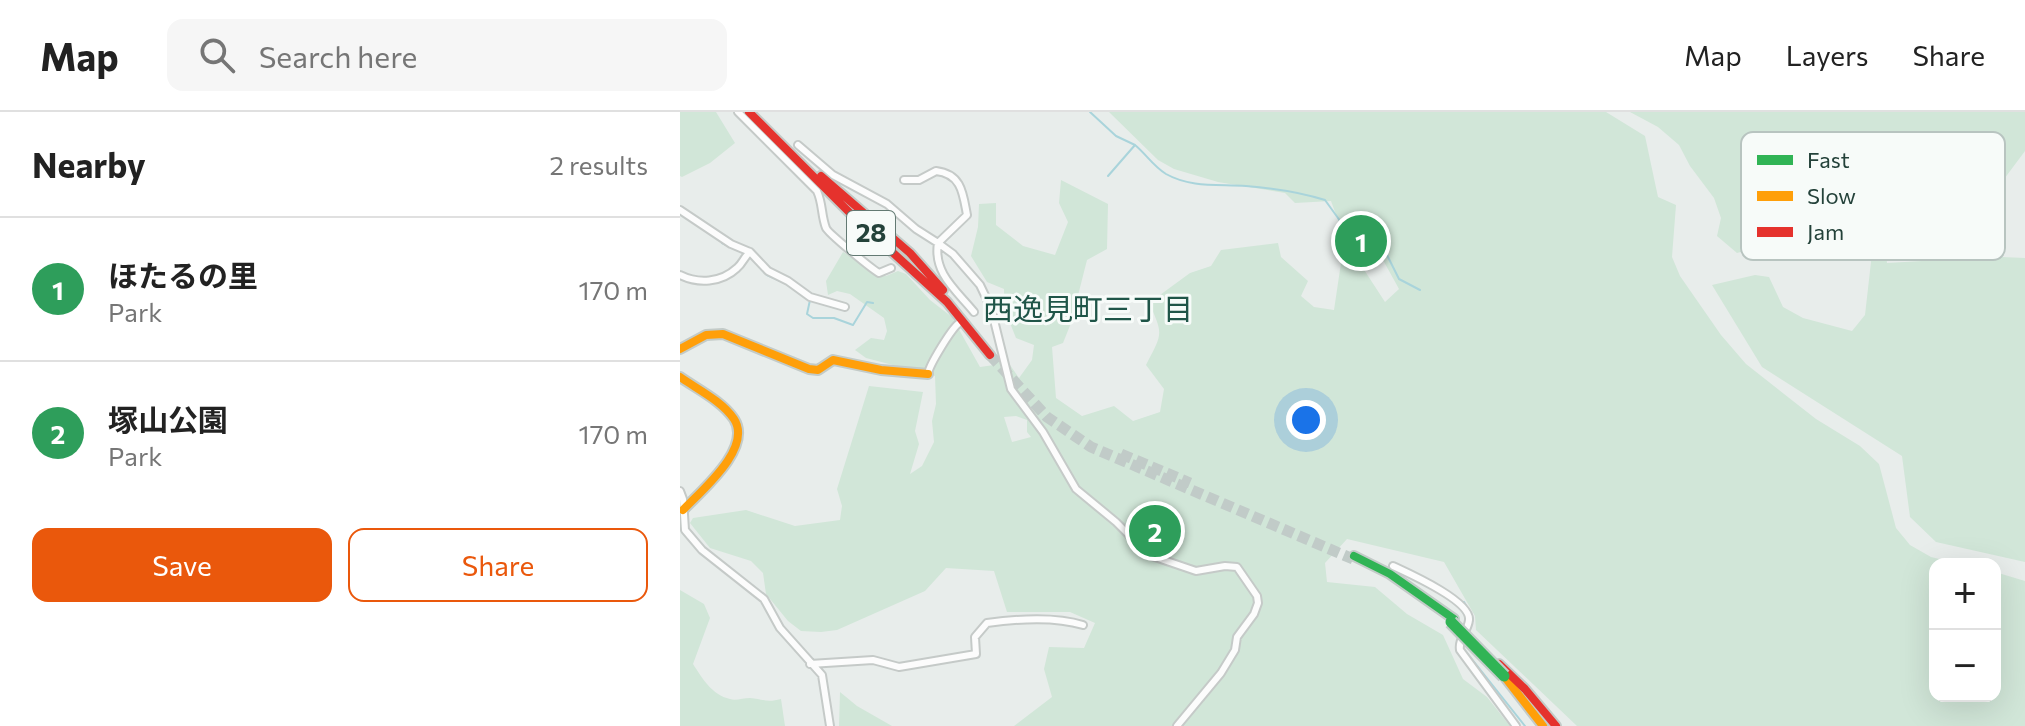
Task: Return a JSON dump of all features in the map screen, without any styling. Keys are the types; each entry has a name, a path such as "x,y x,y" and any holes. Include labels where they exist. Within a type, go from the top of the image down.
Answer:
{"main road":[{"name":"28","path":"752,112 910,253 992,354"},
{"path":"680,349 706,335 723,334 809,369 818,370 833,360 881,370 928,374"},
{"path":"680,377 734,419 740,438 734,453 683,510"},
{"path":"1353,557 1390,574 1452,620 1556,726"},
{"path":"1504,673 1534,726"},
{"path":"1504,673 1545,726"}],"street":[{"path":"738,112 817,191 830,235 848,246 874,271 879,273 891,268"},
{"path":"798,145 833,175 887,204 916,229 953,254 980,285 991,308 1011,389 1043,432 1076,489 1149,555 1196,571 1225,566 1241,570 1248,586 1257,596 1254,614 1237,637 1235,650 1221,673 1177,726"},
{"path":"904,180 919,180 936,171 942,172 952,175 963,191 967,215 938,243 936,258 940,270 974,312"},
{"path":"680,210 731,244 750,252 768,271 810,297 845,307"},
{"path":"680,275 697,282 707,282 736,269 750,252"},
{"path":"928,374 931,362 958,324"},
{"path":"680,491 685,530 702,550 764,599 780,628 822,675 830,726"},
{"path":"1393,566 1425,581 1467,612 1469,621 1459,644 1461,654 1516,726"},
{"path":"810,664 873,660 899,667 976,654 975,637 987,623 1070,621 1083,625"}],"green space":[{"path":"680,112 716,112 735,143 710,163 682,177 680,176"},
{"path":"1109,112 1606,112 1645,136 1658,197 1676,205 1672,257 1680,276 1721,335 1746,364 1816,419 1860,446 1879,464 1896,528 1910,545 1935,558 1929,558 1929,702 2001,702 2001,574 2025,581 2025,726 1577,726 1476,630 1475,616 1444,562 1347,539 1325,563 1327,582 1375,587 1407,614 1443,635 1463,679 1487,697 1510,726 1014,726 1052,697 1044,669 1049,647 1084,648 1095,623 1070,612 1007,612 994,571 946,568 925,591 837,630 801,631 788,621 766,594 763,573 751,561 710,548 690,523 693,518 746,510 795,526 840,520 842,506 837,489 869,386 923,392 915,431 919,444 910,474 922,466 934,442 935,376 866,358 855,350 871,338 884,340 887,331 884,318 850,294 837,291 828,295 826,281 843,252 886,276 898,271 906,274 930,300 952,317 980,367 994,365 1003,355 1019,378 1032,360 1034,345 1016,338 1004,308 1004,289 987,282 971,256 978,227 979,204 996,203 996,225 1023,246 1055,255 1068,222 1059,203 1061,180 1108,204 1107,249 1087,260 1063,343 1052,347 1056,398 1082,416 1114,406 1133,421 1160,412 1164,389 1146,365 1159,334 1149,303 1190,273 1211,266 1221,250 1278,243 1281,257 1308,281 1301,296 1314,307 1334,310 1341,263 1359,262 1385,302 1399,289 1378,251 1359,247 1342,231 1331,201 1295,203 1285,193 1218,182 1174,169 1158,160","holes":["1016,416 1027,420 1027,432 1031,437 1012,442 1004,417"]},
{"path":"1630,112 2025,112 2025,151 2005,178 2005,132 1741,132 1741,252 1737,253 1717,236 1721,218 1714,198 1679,145 1658,127"},
{"path":"2025,258 2025,562 1936,542 1910,517 1902,456 1762,367 1712,285 1755,275 1769,277 1783,307 1803,318 1852,331 1865,315 1871,262"},
{"path":"680,590 704,604 710,618 693,664 704,680 718,694 730,699 781,699 785,726 680,726"},
{"path":"840,692 857,706 892,726 839,726"}],"waterway":[{"path":"1090,112 1116,136 1135,145 1108,176"},
{"path":"1135,145 1161,171 1185,182 1276,189 1325,200 1351,236 1386,253 1399,279 1420,290"},
{"path":"722,243 742,252"},
{"path":"761,269 787,284"},
{"path":"810,300 807,314 813,318 834,318 853,325 867,302 873,303"},
{"path":"1464,602 1473,619 1469,632"},
{"path":"1464,641 1463,648 1525,726"}],"tunnel":[{"path":"990,355 1047,417 1091,447 1353,559"},
{"path":"1121,454 1190,483"}],"traffic: fast":[{"path":"1354,556 1390,574 1454,619"},
{"path":"1451,622 1504,676"}],"traffic: slow":[{"path":"680,349 706,335 723,334 809,369 818,370 833,360 881,370 928,374"},
{"path":"680,377 723,407 734,419 738,430 737,443 731,456 712,481 683,510"},
{"path":"1504,676 1543,726"}],"traffic: jam":[{"path":"749,112 857,220 947,302 990,355"},
{"path":"821,176 910,253 943,290"},
{"path":"1499,664 1556,726"}],"place":[{"name":"ほたるの里","path":"1361,241"},
{"name":"塚山公園","path":"1155,531"}],"district":[{"name":"西逸見町三丁目","path":"1088,310"}]}
